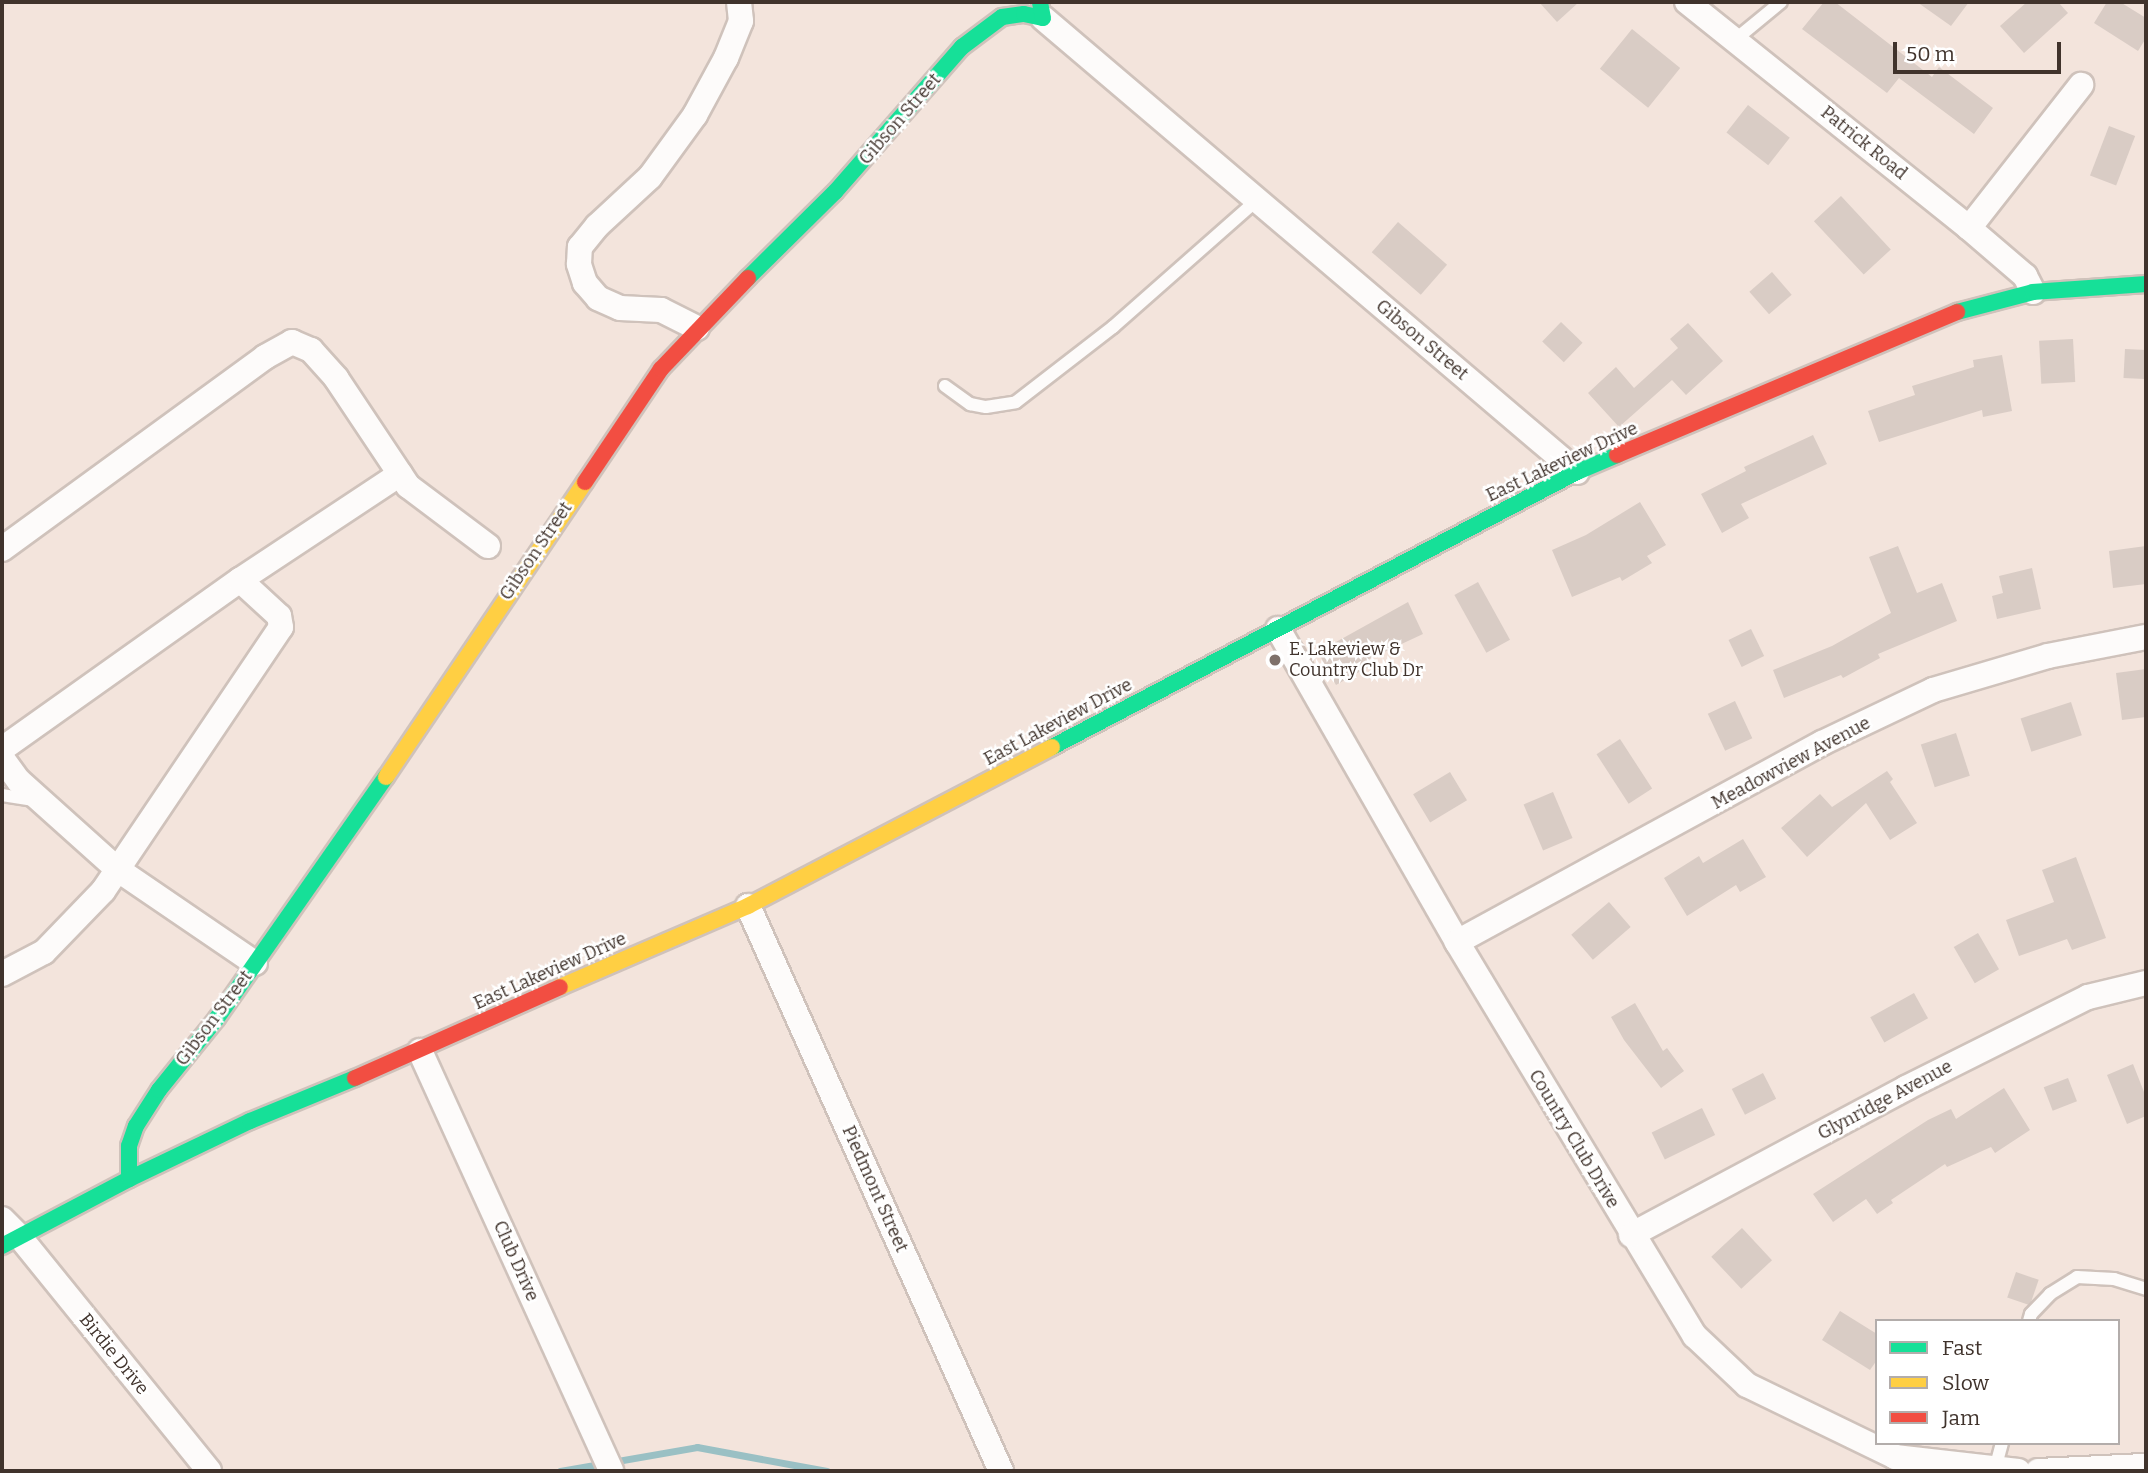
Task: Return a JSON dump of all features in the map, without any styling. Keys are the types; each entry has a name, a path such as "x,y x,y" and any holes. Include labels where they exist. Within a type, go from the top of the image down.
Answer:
{"street":[{"path":"697,328 661,310 620,309 598,298 585,283 579,264 580,247 597,226 650,177 695,115 726,58 741,21 739,2"},
{"name":"Patrick Road","path":"1687,2 1969,228 2025,276 2033,292"},
{"name":"Gibson Street","path":"129,1179 129,1146 136,1126 159,1090 217,1018 325,867 601,453 661,369 697,328 835,192 981,30 1002,17 1041,10 1257,200 1577,472"},
{"path":"1969,228 2081,85"},
{"name":"East Lakeview Drive","path":"8,1234 250,1121 420,1051 610,964 748,906 1577,472 1957,312 2033,292 2146,284"},
{"path":"2,549 265,357 292,342 311,350 336,378 408,486 488,546"},
{"path":"2,749 240,580 400,474"},
{"path":"2,974 44,952 103,891 281,627 279,616 240,580"},
{"name":"Country Club Drive","path":"1278,629 1457,942 1631,1235 1695,1336 1747,1385 1889,1464 2006,1470"},
{"name":"Meadowview Avenue","path":"1457,942 1822,743 1933,690 2048,656 2146,637"},
{"path":"2,758 19,781 117,869 255,963"},
{"name":"Piedmont Street","path":"748,906 1001,1471"},
{"name":"Glynridge Avenue","path":"1631,1235 1906,1088 2076,1003 2146,983"},
{"name":"Club Drive","path":"420,1051 611,1471"},
{"name":"Birdie Drive","path":"8,1234 209,1471"},
{"path":"2039,1471 2146,1466"}],"lane":[{"path":"1735,39 1781,2"},
{"path":"945,386 970,404 986,407 1016,402 1113,327 1257,200"},
{"path":"2,795 41,801"},
{"path":"2030,1319 2050,1294 2077,1277 2114,1279 2146,1289"},
{"path":"2002,1445 2006,1470"}],"building":[{"path":"1539,2 1579,2 1557,22"},
{"path":"1824,2 1835,2 1932,77 1939,67 1993,108 1974,134 1899,78 1887,93 1802,29"},
{"path":"1917,2 1969,2 1951,26"},
{"path":"2027,2 2058,2 2068,13 2024,53 2000,26"},
{"path":"2107,2 2120,2 2146,18 2146,38 2138,51 2094,23"},
{"path":"1632,29 1680,68 1648,108 1600,69"},
{"path":"1748,105 1790,138 1768,165 1726,133"},
{"path":"2109,126 2135,136 2116,186 2090,175"},
{"path":"1841,196 1891,249 1864,275 1814,221"},
{"path":"1398,222 1447,265 1421,295 1372,252"},
{"path":"1772,272 1792,295 1769,314 1749,292"},
{"path":"1561,322 1583,343 1564,362 1542,341"},
{"path":"1688,323 1723,361 1686,395 1672,380 1619,427 1588,393 1616,367 1634,388 1678,348 1670,339"},
{"path":"2073,339 2075,382 2041,384 2039,341"},
{"path":"2125,349 2146,350 2144,379 2123,378"},
{"path":"2002,355 2012,411 1983,417 1982,410 1879,442 1868,411 1915,395 1912,386 1974,367 1973,360"},
{"path":"1813,435 1827,464 1741,504 1749,518 1722,533 1701,494 1746,471 1744,467"},
{"path":"1640,502 1666,545 1647,556 1652,563 1622,581 1620,577 1572,597 1552,550 1586,535"},
{"path":"1898,546 1917,593 1942,583 1957,621 1878,654 1880,658 1843,678 1841,675 1784,698 1773,670 1832,646 1891,613 1869,557"},
{"path":"2146,546 2146,584 2113,588 2109,551"},
{"path":"2032,568 2041,609 1997,619 1992,596 2003,593 1999,576"},
{"path":"1478,582 1510,640 1486,653 1454,595"},
{"path":"1408,602 1423,634 1365,661 1368,667 1336,685 1318,652"},
{"path":"1751,629 1764,656 1742,667 1729,640"},
{"path":"2146,669 2146,717 2122,720 2116,673"},
{"path":"1735,701 1752,738 1725,751 1708,714"},
{"path":"2071,702 2082,735 2031,752 2021,718"},
{"path":"1956,733 1970,776 1935,787 1921,744"},
{"path":"1620,739 1652,788 1629,804 1597,754"},
{"path":"1887,771 1893,779 1890,782 1917,823 1890,840 1866,803 1807,857 1781,828 1820,794 1832,807"},
{"path":"1450,772 1467,800 1430,822 1413,794"},
{"path":"1553,792 1573,838 1543,851 1524,805"},
{"path":"1743,839 1766,877 1740,892 1736,885 1687,916 1664,878 1699,856 1703,863"},
{"path":"2076,857 2106,938 2072,950 2067,939 2019,956 2006,920 2054,902 2042,870"},
{"path":"1609,902 1631,927 1593,960 1571,935"},
{"path":"1978,933 1999,969 1975,983 1954,947"},
{"path":"1914,993 1928,1018 1884,1043 1870,1017"},
{"path":"1635,1003 1663,1051 1667,1048 1684,1071 1661,1088 1624,1040 1611,1017"},
{"path":"2133,1064 2146,1097 2146,1116 2127,1124 2107,1075"},
{"path":"1763,1073 1776,1099 1745,1115 1732,1089"},
{"path":"2068,1078 2077,1101 2053,1111 2044,1087"},
{"path":"2004,1088 2030,1130 1995,1153 1991,1147 1947,1167 1945,1164 1891,1200 1893,1203 1877,1214 1866,1199 1833,1222 1813,1194 1928,1120 1951,1109 1956,1119"},
{"path":"1702,1108 1715,1135 1665,1160 1652,1133"},
{"path":"1742,1228 1772,1260 1741,1289 1711,1257"},
{"path":"2016,1272 2039,1280 2030,1305 2007,1298"},
{"path":"1840,1311 1875,1333 1875,1363 1870,1370 1822,1340"}],"waterway":[{"path":"560,1471 697,1447 827,1471"}],"traffic: fast":[{"path":"748,278 835,192 962,47 1002,17 1024,14 1043,18 1040,2"},
{"path":"1957,312 2033,292 2146,284"},
{"path":"1052,747 1577,472 1617,455"},
{"path":"129,1179 129,1146 136,1126 159,1090 217,1018 386,777"},
{"path":"2,1246 129,1179 250,1121 355,1078"}],"traffic: slow":[{"path":"386,777 585,482"},
{"path":"560,987 748,906 1052,747"}],"traffic: jam":[{"path":"585,482 661,369 748,278"},
{"path":"1617,455 1957,312"},
{"path":"355,1078 560,987"}],"place":[{"name":"E. Lakeview & Country Club Dr","path":"1275,660"}]}
